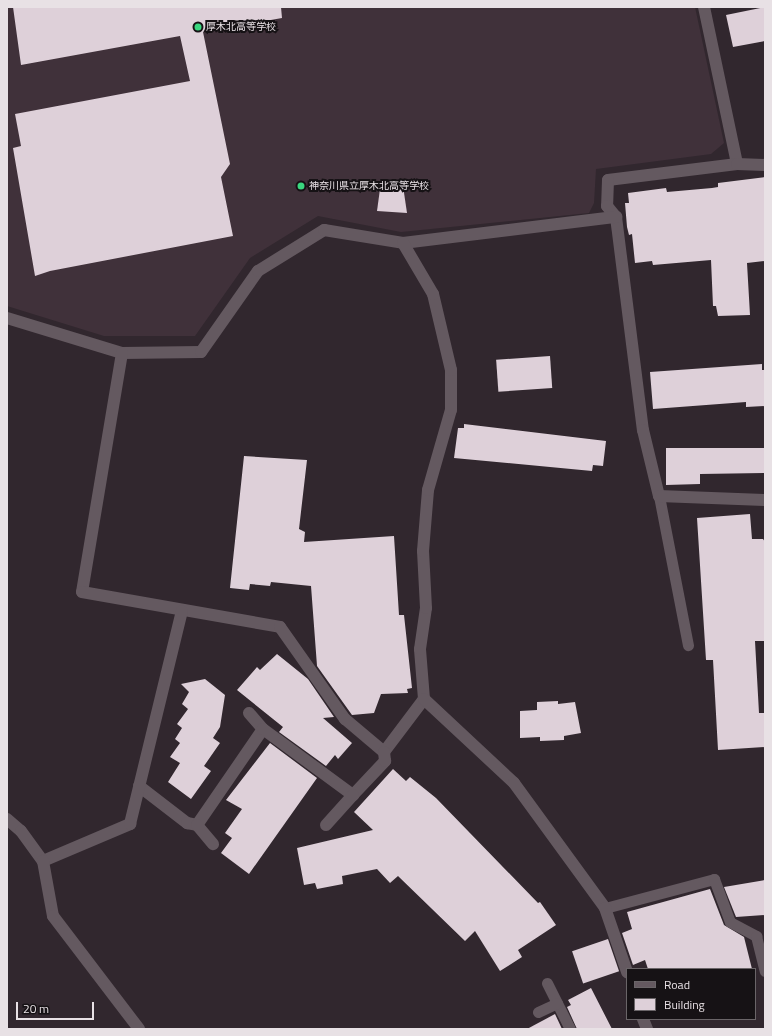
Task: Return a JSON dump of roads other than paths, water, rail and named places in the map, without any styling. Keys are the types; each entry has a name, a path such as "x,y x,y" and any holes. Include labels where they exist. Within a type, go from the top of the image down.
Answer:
{"street":[{"path":"704,7 737,164"},
{"path":"765,165 737,164 608,180 607,206 616,218 643,430 659,496 765,500"},
{"path":"7,318 122,353 202,352 258,271 324,230 403,243 616,218"},
{"path":"384,752 424,699 420,650 426,608 422,551 428,490 451,410 451,370 433,294 403,243"},
{"path":"122,353 82,592 182,611 280,627 345,719 384,752 385,760 326,825"},
{"path":"43,861 130,824 182,611"},
{"path":"424,699 514,783 605,908 626,969"},
{"path":"249,714 263,729 353,795"},
{"path":"196,825 263,729"},
{"path":"139,786 187,823 196,825 214,844"},
{"path":"7,819 21,831 43,861 53,916 139,1029"}],"lane":[{"path":"659,496 688,646"},
{"path":"605,908 714,879 730,922 756,936 765,971"},
{"path":"547,983 570,1029"},
{"path":"538,1012 557,1003"}],"place":[{"name":"厚木北高等学校","path":"198,27"},
{"name":"神奈川県立厚木北高等学校","path":"301,186"}]}
